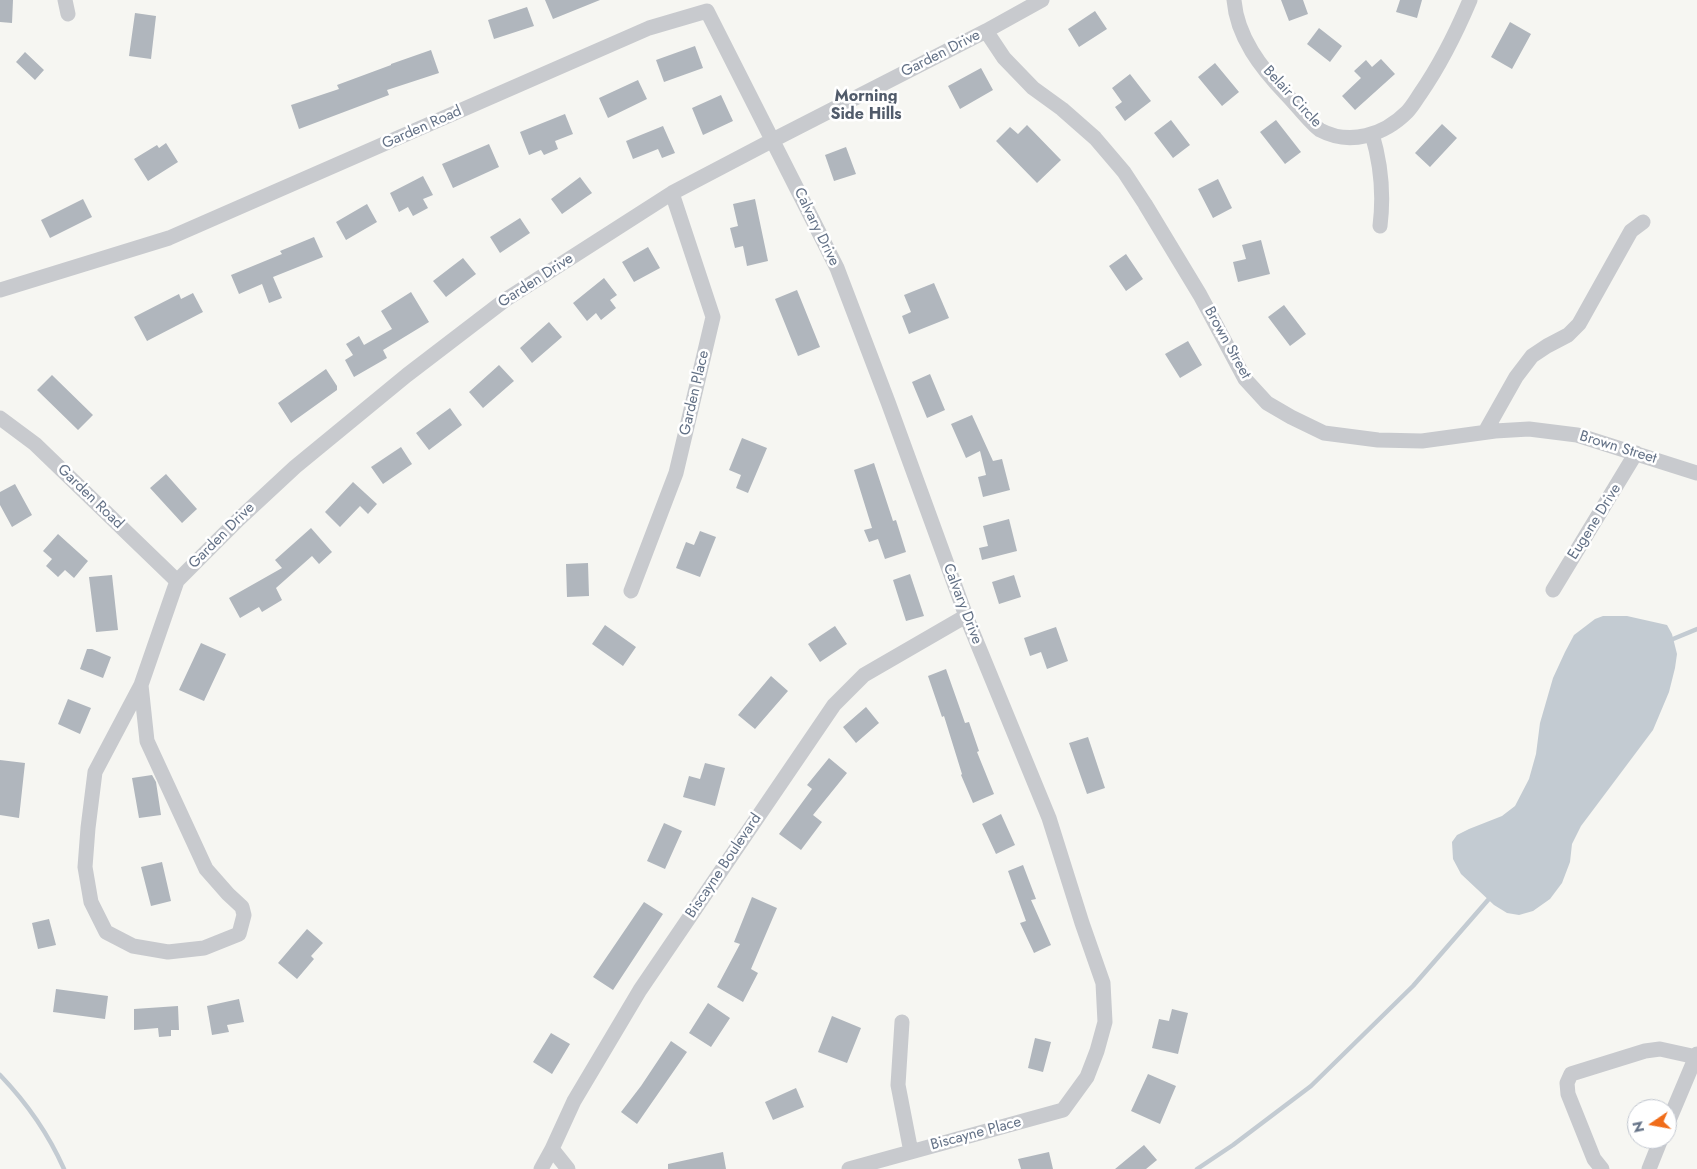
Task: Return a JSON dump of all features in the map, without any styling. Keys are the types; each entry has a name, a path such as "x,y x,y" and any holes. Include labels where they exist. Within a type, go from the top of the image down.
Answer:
{"street":[{"name":"Garden Drive","path":"141,685 147,741 206,869 242,907 244,914 239,934 204,948 168,952 133,946 106,932 91,902 84,867 95,772 141,685 177,581 239,519 295,467 407,375 505,300 672,194 1042,0"},
{"name":"Belair Circle","path":"1234,0 1234,9 1241,33 1256,58 1271,78 1319,129 1339,137 1364,138 1388,128 1407,112 1436,71 1470,0"},
{"name":"Garden Road","path":"0,290 169,238 649,28 707,11 773,140"},
{"name":"Brown Street","path":"986,31 1004,58 1034,88 1062,109 1095,138 1124,172 1200,295 1245,379 1267,402 1291,417 1324,433 1378,440 1422,440 1529,428 1577,435 1697,473"},
{"path":"1372,134 1378,152 1383,202 1380,226"},
{"name":"Calvary Drive","path":"773,140 836,268 888,402 966,616 1050,818 1082,923 1103,983 1105,1022 1087,1077"},
{"name":"Garden Place","path":"632,590 676,473 713,317 672,194"},
{"path":"1486,432 1516,377 1532,356 1568,335 1579,324 1631,231 1643,222"},
{"name":"Garden Road","path":"0,418 35,444 177,581"},
{"name":"Eugene Drive","path":"1553,590 1636,453"},
{"name":"Biscayne Boulevard","path":"541,1169 574,1101 640,990 834,706 864,675 966,616"},
{"path":"902,1022 898,1085 911,1152"},
{"path":"1602,1169 1594,1159 1568,1094 1567,1084 1571,1074 1645,1051 1660,1049 1696,1056 1677,1101"},
{"name":"Biscayne Place","path":"849,1169 1063,1110 1087,1077"},
{"path":"552,1149 568,1169"},
{"path":"1648,1169 1657,1149"}],"shaded area":[{"path":"1603,616 1627,616 1667,625 1672,634 1677,654 1669,692 1653,730 1581,826 1572,844 1570,862 1562,883 1550,899 1533,911 1519,915 1507,913 1494,905 1461,874 1453,859 1452,842 1457,835 1502,816 1515,806 1529,779 1536,754 1540,723 1553,678 1565,652 1574,635 1595,619"}],"building":[{"path":"0,0 13,0 12,23 0,22"},
{"path":"545,0 600,0 553,19"},
{"path":"1281,0 1303,0 1308,14 1289,21"},
{"path":"1400,0 1422,0 1417,18 1396,12"},
{"path":"527,7 534,26 494,39 488,20"},
{"path":"1095,11 1107,29 1079,47 1068,29"},
{"path":"135,13 156,16 151,59 129,56"},
{"path":"1510,22 1531,34 1512,69 1491,57"},
{"path":"1319,28 1342,46 1330,62 1307,44"},
{"path":"695,46 703,68 664,82 656,60"},
{"path":"431,50 439,73 387,90 389,95 299,129 291,105 339,89 337,85"},
{"path":"25,52 44,70 35,80 16,62"},
{"path":"1381,59 1395,74 1355,110 1342,96 1361,78 1354,71 1366,60 1372,67"},
{"path":"1215,63 1239,92 1222,106 1198,77"},
{"path":"981,68 993,90 960,109 948,86"},
{"path":"1130,74 1151,101 1125,121 1115,107 1122,102 1112,88"},
{"path":"638,80 647,99 608,118 599,98"},
{"path":"721,95 733,121 703,135 692,108"},
{"path":"565,114 573,134 555,141 558,149 544,155 541,150 529,155 520,132"},
{"path":"1171,120 1190,145 1173,158 1154,133"},
{"path":"1276,120 1301,152 1285,164 1260,132"},
{"path":"1442,124 1457,138 1430,167 1415,153"},
{"path":"1027,125 1061,160 1037,183 996,141 1010,127 1018,134"},
{"path":"663,126 675,153 662,158 658,149 633,159 626,141"},
{"path":"166,143 178,162 148,181 134,159 157,145 159,148"},
{"path":"489,144 499,167 453,188 442,164"},
{"path":"846,147 856,174 834,181 825,155"},
{"path":"423,176 433,195 423,199 428,208 413,216 408,207 399,212 390,193"},
{"path":"580,177 592,193 562,214 551,199"},
{"path":"1218,179 1232,208 1213,218 1198,189"},
{"path":"83,199 92,217 50,238 41,220"},
{"path":"755,199 768,261 747,266 743,246 735,248 730,228 738,226 733,204"},
{"path":"367,204 377,222 346,240 336,222"},
{"path":"520,218 530,233 500,253 490,237"},
{"path":"314,237 323,257 273,277 282,298 269,303 262,284 239,294 231,275 282,254 280,251"},
{"path":"1261,240 1270,274 1238,282 1233,262 1246,259 1242,245"},
{"path":"648,247 660,268 634,282 622,262"},
{"path":"1126,254 1143,279 1126,291 1109,266"},
{"path":"463,258 476,274 446,297 433,281"},
{"path":"604,278 617,295 610,300 616,308 601,320 596,313 587,321 573,303"},
{"path":"934,283 949,318 909,334 902,316 911,312 904,295"},
{"path":"797,290 820,347 798,356 775,299"},
{"path":"411,292 429,322 383,350 387,358 354,377 345,360 353,355 346,344 359,336 364,345 392,329 381,311"},
{"path":"193,293 203,312 147,341 134,317 179,294 181,299"},
{"path":"1284,305 1306,334 1290,346 1268,317"},
{"path":"549,322 562,337 532,363 520,348"},
{"path":"1188,341 1202,365 1180,378 1165,354"},
{"path":"499,365 514,381 483,408 469,392"},
{"path":"326,369 337,386 337,390 291,423 278,403"},
{"path":"930,374 945,410 927,418 912,382"},
{"path":"52,375 93,415 78,430 37,390"},
{"path":"450,408 462,425 429,450 416,433"},
{"path":"972,415 993,461 1002,459 1010,490 983,497 978,477 986,475 980,451 966,458 951,424"},
{"path":"742,438 767,448 748,493 736,488 741,475 729,470"},
{"path":"401,447 412,464 383,484 371,467"},
{"path":"874,463 893,521 896,520 906,552 885,559 878,539 869,542 864,530 872,528 854,470"},
{"path":"166,474 197,509 182,523 150,488"},
{"path":"353,482 377,504 368,514 360,506 340,527 325,512"},
{"path":"15,484 32,515 12,527 0,505 0,492"},
{"path":"1009,519 1017,551 982,560 979,548 988,546 983,526"},
{"path":"311,528 332,552 319,564 312,556 276,588 282,600 262,612 259,607 240,618 229,598 282,568 275,560"},
{"path":"700,531 716,537 700,577 676,568 686,542 694,545"},
{"path":"58,534 88,561 74,578 65,570 58,577 46,566 52,559 43,551"},
{"path":"588,563 589,596 567,597 566,564"},
{"path":"910,574 924,616 906,621 893,580"},
{"path":"112,575 118,630 96,632 89,577"},
{"path":"1014,575 1021,597 999,604 992,582"},
{"path":"605,625 636,647 623,666 592,644"},
{"path":"835,626 847,644 820,662 808,644"},
{"path":"1056,627 1068,661 1047,669 1041,652 1030,656 1024,638"},
{"path":"201,643 226,654 204,701 179,690"},
{"path":"87,649 92,649 111,657 103,678 80,669"},
{"path":"946,669 965,723 969,722 979,751 977,752 994,794 973,803 961,775 944,716 942,717 928,676"},
{"path":"771,676 788,691 755,729 738,715"},
{"path":"68,699 91,708 80,734 58,724"},
{"path":"866,707 879,723 856,743 843,727"},
{"path":"1088,737 1105,788 1087,794 1069,743"},
{"path":"829,758 847,773 813,815 822,822 801,850 779,834 812,789 807,785"},
{"path":"0,760 25,763 19,818 0,815"},
{"path":"705,763 725,768 715,806 683,797 689,776 700,779"},
{"path":"152,775 156,782 161,815 139,818 132,778"},
{"path":"1001,814 1015,845 996,854 982,824"},
{"path":"664,823 682,831 665,869 647,861"},
{"path":"162,862 171,901 151,906 141,867"},
{"path":"1023,865 1036,899 1031,900 1051,945 1034,953 1020,923 1026,921 1008,871"},
{"path":"752,897 777,908 751,969 758,973 743,1002 717,987 740,944 734,942"},
{"path":"644,902 663,914 613,990 593,977"},
{"path":"49,919 56,945 38,949 32,923"},
{"path":"307,929 323,943 311,956 314,959 297,979 278,963"},
{"path":"56,989 108,996 105,1019 53,1012"},
{"path":"239,999 244,1022 227,1025 229,1032 212,1035 207,1006"},
{"path":"708,1003 730,1018 711,1047 689,1033"},
{"path":"178,1006 179,1030 171,1030 171,1036 159,1037 158,1028 134,1030 134,1009"},
{"path":"1172,1009 1188,1013 1178,1054 1152,1048 1159,1019 1169,1021"},
{"path":"832,1016 861,1028 847,1063 818,1052"},
{"path":"551,1033 570,1044 552,1074 533,1062"},
{"path":"1035,1038 1051,1042 1043,1072 1028,1068"},
{"path":"671,1041 687,1052 637,1124 621,1112"},
{"path":"1148,1074 1176,1086 1160,1124 1131,1111"},
{"path":"796,1088 804,1107 773,1120 765,1102"},
{"path":"1144,1145 1157,1160 1146,1169 1115,1169"},
{"path":"723,1152 726,1169 668,1169 668,1164"},
{"path":"1049,1152 1053,1169 1021,1169 1018,1159"}],"waterway":[{"path":"1673,639 1697,629"},
{"path":"1197,1169 1233,1145 1311,1086 1413,986 1488,900"},
{"path":"0,1075 36,1119 64,1169"}],"district":[{"name":"Morning Side Hills","path":"866,106"}]}
